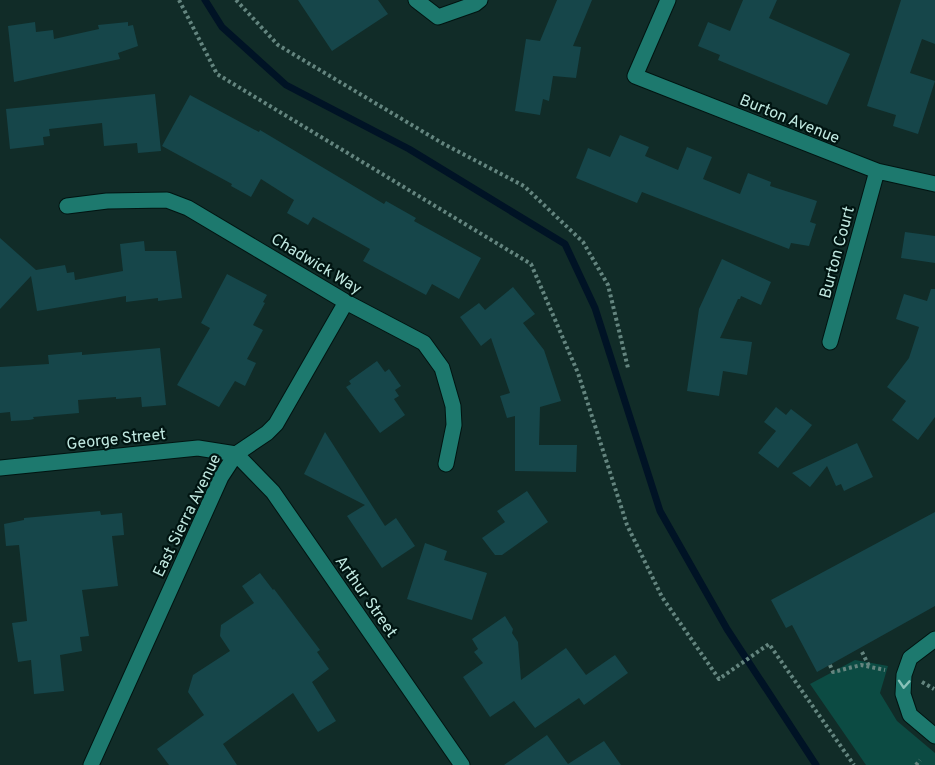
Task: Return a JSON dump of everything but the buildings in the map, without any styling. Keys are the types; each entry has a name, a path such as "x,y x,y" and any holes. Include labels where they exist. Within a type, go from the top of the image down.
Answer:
{"street":[{"path":"416,0 438,17 477,2"},
{"name":"Burton Avenue","path":"668,0 635,76 877,171 935,184"},
{"name":"Burton Court","path":"830,342 877,171"},
{"name":"Chadwick Way","path":"67,206 106,201 167,200 188,208 346,302 424,343 442,368 453,406 454,425 446,464"},
{"name":"East Sierra Avenue","path":"90,765 221,477 236,454 276,424 346,302"},
{"name":"George Street","path":"0,468 198,448 236,454"},
{"name":"Arthur Street","path":"236,454 273,492 462,765"},
{"path":"935,639 910,658 904,675 903,694 910,716 935,736"}],"path":[{"path":"179,0 217,74 531,264 578,373 627,525 662,597 719,679 769,645 854,765"},
{"path":"236,0 278,45 442,143 524,186 583,242 608,285 627,368"},
{"path":"862,652 870,667"},
{"path":"830,665 833,672 861,665 885,670"},
{"path":"916,678 934,689"},
{"path":"916,765 920,760"}],"green space":[{"path":"855,660 888,666 880,693 897,721 935,753 935,765 866,765 810,684"}],"waterway":[{"path":"205,0 222,27 286,85 409,149 565,244 595,308 660,511 727,629 816,765"}]}
